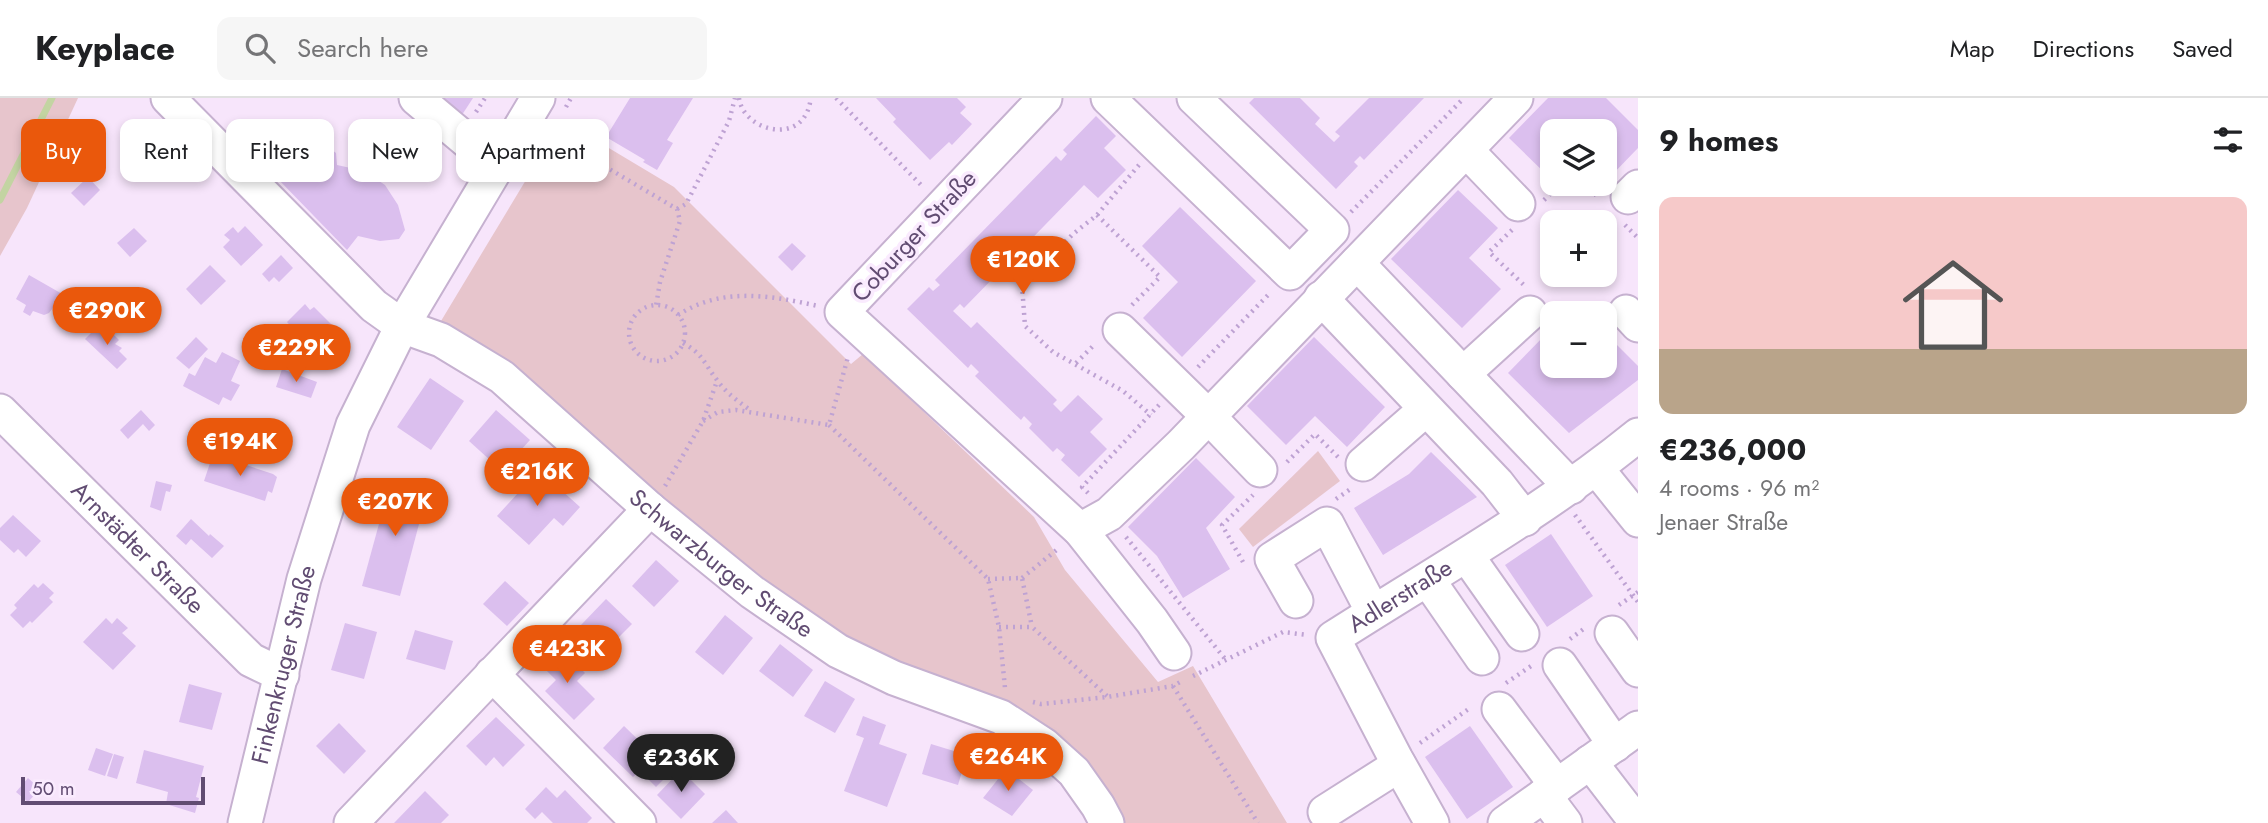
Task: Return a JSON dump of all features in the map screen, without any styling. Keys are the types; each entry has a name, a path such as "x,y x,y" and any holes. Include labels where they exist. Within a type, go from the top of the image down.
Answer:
{"street":[{"name":"Schwarzburger Straße","path":"168,98 374,306 402,326 441,340 502,377 650,509 752,592 838,651 894,678 1001,717 1044,745 1074,772 1107,823"},
{"path":"416,98 456,132"},
{"path":"1108,98 1290,273 1332,230 1194,98"},
{"path":"1083,519 1208,416 1516,98"},
{"name":"Coburger Straße","path":"1031,103 850,319 1083,519 1152,621 1174,669"},
{"name":"Finkenkruger Straße","path":"538,119 551,104"},
{"path":"1466,150 1524,212"},
{"name":"Finkenkruger Straße","path":"245,823 304,579 353,425 402,326 488,182"},
{"path":"1357,263 1463,374 1576,483 1638,520"},
{"path":"1321,298 1497,483 1525,519"},
{"path":"1463,374 1531,304"},
{"path":"1116,326 1260,470"},
{"path":"1363,464 1426,409"},
{"name":"Arnstädter Straße","path":"0,411 251,660 282,675"},
{"name":"Adlerstraße","path":"1432,823 1332,638 1525,519 1638,435"},
{"path":"351,823 650,509"},
{"path":"1296,601 1272,559 1327,524 1373,612"},
{"path":"1467,556 1547,650 1614,745 1637,823"},
{"path":"1428,580 1482,658"},
{"path":"1604,624 1638,670"},
{"path":"492,674 639,823"},
{"path":"1490,701 1550,791 1565,823"},
{"path":"1505,823 1614,745"},
{"path":"1325,813 1397,762"}],"path":[{"path":"551,104 571,98"},
{"path":"737,98 750,120 768,129 789,128 806,116 811,98"},
{"path":"677,209 686,204 729,121 737,98"},
{"path":"836,98 942,206"},
{"path":"1332,230 1464,98"},
{"path":"1151,415 1123,391 1053,352 1025,326 1023,285 1073,234 1097,215 1155,145"},
{"path":"609,169 677,209 680,221 660,282 656,306"},
{"path":"1531,304 1489,252 1524,212 1545,196"},
{"path":"1076,363 1116,326 1160,277 1097,215"},
{"path":"678,315 695,303 730,295 764,297 850,319 829,425"},
{"path":"656,306 678,315 684,328 683,343 667,360 651,361 637,353 630,339 631,323 641,311 656,306"},
{"path":"683,343 699,352 731,396 751,411"},
{"path":"650,509 703,421 717,380"},
{"path":"703,421 718,412 751,411 829,425 988,579 999,626 1006,697"},
{"path":"1576,483 1638,602"},
{"path":"988,579 1022,578 1083,519 1226,660"},
{"path":"1022,578 1032,627 1107,697"},
{"path":"1397,762 1490,701 1547,650 1604,624 1636,594"},
{"path":"999,626 1032,627"},
{"path":"1029,702 1041,704 1107,697 1174,669 1226,660 1283,632 1332,638"},
{"path":"1174,669 1258,823"}],"shaded area":[{"path":"0,98 78,98 68,119 21,119 21,182 39,182 0,256"},
{"path":"609,148 674,187 851,364 863,354 1034,517 1065,570 1158,682 1193,666 1287,823 1119,823 1099,790 930,681 832,633 731,557 438,326 525,182 609,182"},
{"path":"1318,451 1340,481 1253,547 1239,529"}],"building":[{"path":"439,98 473,98 459,119 456,119"},
{"path":"630,98 693,98 667,140 673,143 657,170 609,139 609,132"},
{"path":"876,98 957,98 966,107 960,113 972,124 952,145 949,142 930,160 893,122 896,119"},
{"path":"1254,98 1300,98 1320,118 1315,124 1334,142 1340,136 1335,132 1369,98 1424,98 1364,160 1360,156 1354,162 1358,166 1336,189 1249,103"},
{"path":"1548,98 1606,98 1638,130 1638,148 1617,170 1617,119 1540,119 1540,168 1509,138"},
{"path":"1096,116 1116,136 1104,148 1126,170 1098,198 1084,185 964,308 960,304 953,311 971,328 977,322 1057,400 1053,404 1061,412 1078,395 1103,419 1090,432 1107,449 1079,477 1061,460 1065,455 1057,448 1053,452 1029,428 1032,424 1024,416 1021,420 975,376 979,372 971,364 968,368 907,309 929,287 933,291 940,285 935,280 1056,156 1061,161 1067,154 1063,150"},
{"path":"334,151 337,165 348,167 348,182 380,182 385,185 398,205 405,230 399,239 380,241 358,236 347,250 281,182 334,182"},
{"path":"83,182 93,182 100,190 84,206 71,193"},
{"path":"1458,190 1498,228 1469,258 1501,289 1462,328 1391,259"},
{"path":"1180,207 1256,281 1182,357 1143,318 1178,282 1142,246"},
{"path":"245,226 263,245 241,266 223,247 230,240 224,235 233,227 238,233"},
{"path":"134,228 147,241 130,257 117,243"},
{"path":"792,243 806,256 792,271 778,257"},
{"path":"281,255 293,268 279,282 274,277 269,282 262,274"},
{"path":"210,265 226,281 201,305 186,289"},
{"path":"29,275 64,295 61,303 56,304 49,313 44,315 33,311 30,316 23,312 26,305 16,299"},
{"path":"305,304 310,310 314,307 339,332 316,354 321,359 311,367 296,352 306,343 287,322"},
{"path":"97,327 103,334 108,329 119,340 115,344 122,348 119,351 127,359 117,369 85,339"},
{"path":"196,337 208,349 189,369 176,358"},
{"path":"1314,337 1385,407 1347,447 1315,416 1286,445 1247,406"},
{"path":"1540,340 1540,378 1617,378 1617,345 1638,366 1638,380 1569,433 1508,373"},
{"path":"222,352 240,361 231,381 240,385 231,401 223,397 219,405 183,386 189,373 195,376 205,357 216,363"},
{"path":"282,369 317,382 311,398 276,387"},
{"path":"430,378 464,401 431,450 397,427"},
{"path":"141,410 155,425 149,431 143,424 128,439 120,430"},
{"path":"496,410 530,440 502,471 469,441"},
{"path":"1431,452 1477,497 1383,555 1354,508 1409,474"},
{"path":"213,454 273,474 277,477 272,493 268,491 265,501 204,481"},
{"path":"1196,458 1235,497 1206,528 1230,569 1183,598 1157,556 1128,527"},
{"path":"539,470 580,507 563,526 554,518 529,545 497,516"},
{"path":"391,480 428,490 400,596 362,586"},
{"path":"156,481 172,485 170,492 166,491 161,511 150,507"},
{"path":"13,515 41,541 26,557 18,549 14,553 0,540 0,528"},
{"path":"191,519 224,546 212,558 191,539 186,545 176,536"},
{"path":"1551,534 1593,596 1547,627 1505,565"},
{"path":"656,560 679,581 654,607 632,586"},
{"path":"505,581 529,603 507,626 483,604"},
{"path":"43,583 54,593 49,598 53,602 32,623 30,621 23,628 10,615 17,608 14,605 34,584 38,588"},
{"path":"606,599 632,624 607,649 581,625"},
{"path":"725,615 753,638 723,675 695,652"},
{"path":"106,618 112,624 117,618 128,628 122,633 136,646 113,670 83,642"},
{"path":"345,623 377,632 364,679 331,670"},
{"path":"415,630 453,641 445,670 406,659"},
{"path":"780,644 813,670 793,697 759,671"},
{"path":"560,648 585,673 577,681 595,699 574,720 545,691 556,680 542,666"},
{"path":"825,681 855,699 835,733 804,716"},
{"path":"189,684 222,693 212,730 179,722"},
{"path":"863,716 886,725 879,744 907,754 887,807 844,791 864,738 856,735"},
{"path":"496,717 525,745 503,767 494,757 486,766 466,746"},
{"path":"339,723 366,751 344,774 316,746"},
{"path":"624,726 655,756 633,777 603,748"},
{"path":"1470,726 1513,787 1467,819 1425,757"},
{"path":"931,744 967,755 958,785 922,774"},
{"path":"96,748 113,754 105,776 88,770"},
{"path":"144,750 204,766 195,813 166,804 168,792 136,783"},
{"path":"114,754 124,757 117,779 107,776"},
{"path":"669,758 677,766 656,787 648,779"},
{"path":"1006,769 1033,790 1012,816 983,798"},
{"path":"681,770 705,794 681,819 657,795"},
{"path":"28,778 40,789 28,802 16,792"},
{"path":"546,787 557,798 565,790 592,818 587,823 553,823 542,812 535,819 525,809"},
{"path":"425,791 449,815 441,823 394,823"},
{"path":"726,810 738,823 712,823"}],"waterway":[{"path":"0,200 52,98"}]}
